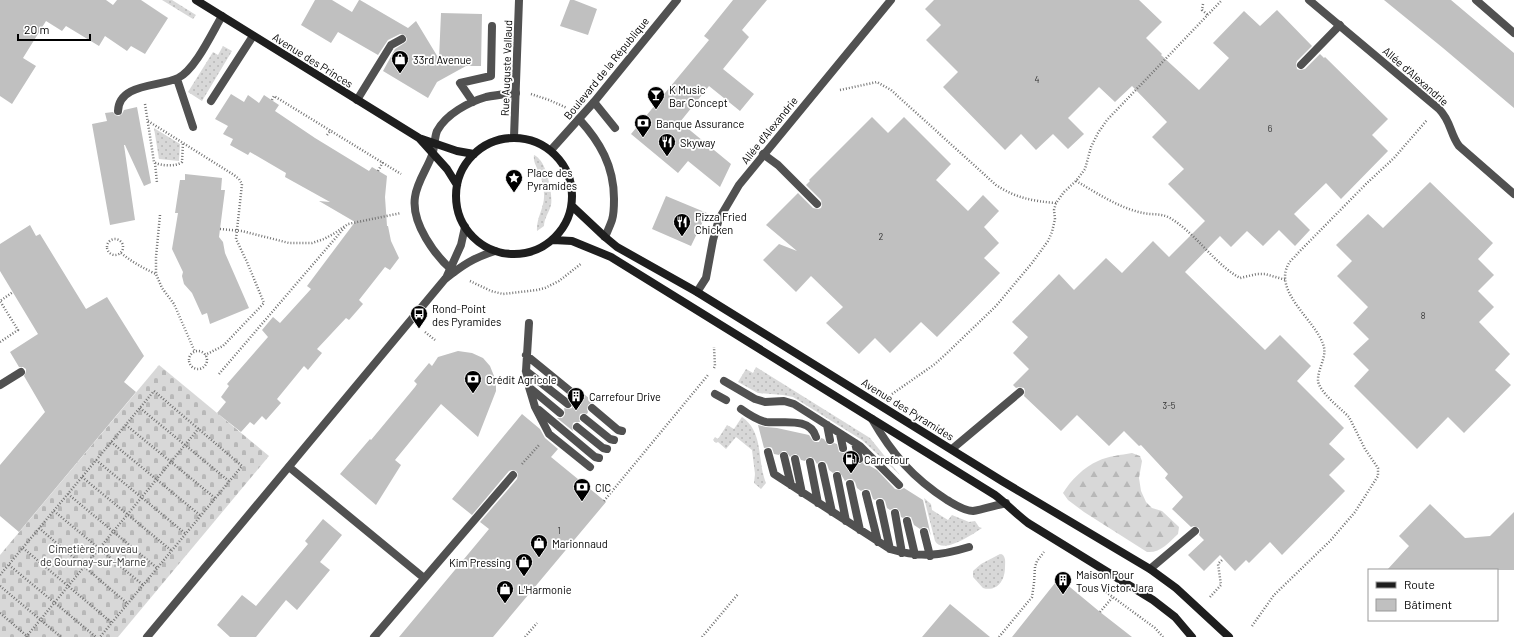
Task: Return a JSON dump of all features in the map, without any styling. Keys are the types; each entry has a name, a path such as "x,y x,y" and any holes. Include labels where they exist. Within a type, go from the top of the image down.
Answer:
{"main road":[{"name":"Avenue des Princes","path":"196,0 418,138 457,151 474,154"},
{"path":"514,137 534,141 552,150 562,162 570,176 573,190 572,206 566,225 553,240 535,251 522,254 509,254 495,251 478,242 465,227 459,214 456,200 457,185 463,168 474,154 486,145 500,139 514,137"},
{"name":"Avenue des Princes","path":"418,138 447,169 457,185"},
{"name":"Avenue des Pyramides","path":"572,206 616,247 697,292 1002,481 1150,570 1176,588 1230,637"},
{"path":"553,240 572,241 611,257 872,419 1006,503 1028,523 1153,600 1175,617 1192,637"}],"street":[{"name":"Rue Auguste Vallaud","path":"514,137 519,0"},
{"name":"Boulevard de la République","path":"552,150 594,102 677,0"},
{"name":"Allée d'Alexandrie","path":"697,292 706,278 713,240 720,220 739,185 891,0"},
{"name":"Allée d'Alexandrie","path":"1309,0 1438,108 1445,115 1450,124 1455,141 1459,146 1514,194"},
{"path":"1476,0 1514,32"},
{"path":"118,111 119,102 132,90 177,79 187,73 222,16"},
{"path":"1301,65 1340,25"},
{"path":"473,102 460,83 491,76 492,26"},
{"path":"211,101 253,36"},
{"path":"357,100 391,45 402,39"},
{"path":"177,79 192,127"},
{"path":"452,270 433,251 427,241 415,210 415,196 421,178 433,154 437,132 446,120 462,107 486,97 516,93"},
{"path":"594,102 615,128"},
{"path":"579,119 599,144 610,168 614,188 614,204 612,220 605,237"},
{"path":"763,154 778,166 817,204"},
{"path":"147,637 452,270 461,245 465,227"},
{"path":"452,270 477,257 495,251"},
{"path":"529,323 526,371 529,387 536,407 549,434 590,467"},
{"path":"526,355 575,395"},
{"path":"526,371 568,404"},
{"path":"0,385 21,372"},
{"path":"724,381 760,401 784,401 794,404 855,443 898,484"},
{"path":"529,387 560,413"},
{"path":"952,449 1020,392"},
{"path":"715,394 726,400"},
{"path":"536,407 595,457 599,458"},
{"path":"592,408 618,430 622,431"},
{"path":"741,409 762,422 778,425 788,421 802,424 812,429 816,437"},
{"path":"584,418 610,439 614,440"},
{"path":"872,419 886,443 906,467 929,488 958,506 972,511 1006,503"},
{"path":"788,421 790,431"},
{"path":"802,424 804,434"},
{"path":"827,425 830,440"},
{"path":"577,426 603,448 607,449"},
{"path":"840,434 843,448"},
{"path":"855,443 859,459"},
{"path":"768,452 774,474 890,549 902,553 930,556 945,554 969,547"},
{"path":"868,454 872,468"},
{"path":"784,456 791,485"},
{"path":"795,459 802,492"},
{"path":"810,462 818,503"},
{"path":"822,466 832,512"},
{"path":"289,467 424,578"},
{"path":"374,637 513,475"},
{"path":"837,476 846,521"},
{"path":"850,484 860,530"},
{"path":"866,494 878,542"},
{"path":"880,503 890,549"},
{"path":"895,513 902,553"},
{"path":"907,521 915,555"},
{"path":"1150,570 1195,531"},
{"path":"924,532 930,556"}],"path":[{"path":"891,398 892,394 898,389 935,364 946,354 996,306 1032,263 1048,241 1052,232 1056,203 1085,169 1091,147 1107,120 1222,0"},
{"path":"1203,4 1202,10 1208,15"},
{"path":"836,90 877,82 891,90 996,185 1011,195 1034,201 1056,203"},
{"path":"516,93 537,95 558,103 571,110 579,119"},
{"path":"272,100 274,96 401,174"},
{"path":"145,104 157,183"},
{"path":"1252,626 1274,595 1330,541 1355,512 1378,476 1378,468 1357,435 1353,423 1320,387 1318,379 1325,352 1324,345 1310,322 1296,306 1290,296 1286,283 1286,271 1289,264 1297,254 1367,183 1394,158 1438,108"},
{"path":"148,121 239,179 242,184 236,231 238,243 264,302 223,346 205,355"},
{"path":"328,135 330,130"},
{"path":"154,162 158,165 178,165 182,162 183,143"},
{"path":"378,171 383,162"},
{"path":"1076,181 1118,204 1143,213 1161,215 1170,218 1198,239 1225,267 1240,278 1257,274 1265,274 1286,280"},
{"path":"220,229 236,231 289,243 312,243 324,239 348,224 402,213"},
{"path":"160,215 156,274 162,288 174,304 195,352"},
{"path":"219,374 348,224"},
{"path":"113,239 120,241 123,248 121,253 116,255 110,254 107,250 108,242 113,239"},
{"path":"121,253 129,260 156,274"},
{"path":"452,270 463,278 491,291 511,294 545,288 559,281 583,262"},
{"path":"0,342 18,330 0,301 13,292"},
{"path":"425,332 434,340"},
{"path":"604,501 715,366 714,347"},
{"path":"195,352 202,352 205,355 206,364 201,368 195,368 191,364 189,358 195,352"},
{"path":"0,575 154,391 242,466 100,637"},
{"path":"140,408 230,482"},
{"path":"126,425 216,498"},
{"path":"0,613 27,637 54,602 199,428"},
{"path":"111,442 201,516"},
{"path":"96,460 186,534"},
{"path":"82,477 172,551"},
{"path":"68,494 157,568"},
{"path":"54,511 144,585"},
{"path":"39,528 128,604"},
{"path":"23,548 112,623"},
{"path":"999,637 1032,597 1035,567 1037,561 1046,550"},
{"path":"1210,597 1220,585 1218,564 1223,559"},
{"path":"9,565 96,637"},
{"path":"0,586 61,637"},
{"path":"702,637 738,594"},
{"path":"1100,612 1112,598"},
{"path":"525,637 537,623"}],"green space":[{"path":"162,0 172,0 196,15 193,19"},
{"path":"223,46 232,51 202,101 188,92 213,52 218,55"},
{"path":"154,128 180,144 179,161 159,159"},
{"path":"534,155 545,168 551,195 551,205 544,226 537,231 544,199 544,191"},
{"name":"Cimetière nouveau de Gournay-sur-Marne","path":"159,365 269,456 118,637 0,637 0,555"},
{"path":"756,367 870,438 900,475 862,440 793,397 758,393 738,382 746,369 753,373"},
{"path":"742,417 749,423 757,439 766,483 761,489 754,483 755,474 752,450 736,437 726,449 718,442 716,443 713,440 715,437 718,439 727,425 734,429"},
{"path":"1132,453 1140,456 1142,461 1139,478 1141,491 1146,502 1152,508 1162,511 1179,527 1178,534 1160,549 1152,552 1147,552 1084,512 1068,500 1063,493 1078,474 1093,464 1102,459"},
{"path":"924,498 931,504 932,510 948,520 952,515 969,522 975,521 979,527 982,528 972,535 951,545 939,545 935,541"},
{"path":"1000,554 1005,558 1005,572 1002,581 996,587 988,589 983,588 973,577 973,571 981,564"}],"building":[{"path":"0,0 106,0 113,5 117,0 141,0 168,18 145,54 131,46 127,51 105,36 99,46 66,26 62,31 46,21 23,58 36,66 12,104 0,96"},
{"path":"315,0 332,0 352,12 360,0 408,28 416,21 439,59 441,13 482,14 481,66 466,66 437,82 428,98 383,71 395,49 406,42 407,39 405,35 400,34 388,40 378,55 338,32 331,43 301,25"},
{"path":"570,0 574,0 597,9 588,35 560,26"},
{"path":"733,0 767,0 742,30 749,37 723,69 754,94 740,111 709,86 680,122 731,164 720,187 688,161 678,173 631,134 709,40 704,36"},
{"path":"934,0 1139,0 1162,22 1146,38 1162,54 1161,55 1199,90 1229,58 1213,43 1244,11 1260,26 1277,10 1312,46 1297,61 1297,69 1305,69 1320,54 1324,58 1325,57 1388,119 1372,135 1388,151 1341,199 1326,183 1294,214 1310,230 1295,246 1279,230 1263,246 1247,231 1231,247 1220,236 1185,272 1265,350 1280,335 1311,366 1297,381 1344,428 1329,444 1345,459 1329,475 1345,491 1282,555 1270,542 1249,563 1246,560 1235,571 1220,555 1204,571 1188,555 1204,540 1199,535 1199,528 1194,526 1191,527 1172,509 1183,497 1165,478 1168,474 1141,445 1139,446 1124,431 1109,446 1077,415 1061,431 1024,396 1024,388 1016,388 1013,385 1029,369 1013,353 1028,337 1012,322 1059,274 1074,290 1106,258 1122,273 1153,241 1169,257 1205,221 1168,184 1184,169 1152,137 1167,122 1132,86 1115,102 1099,87 1068,118 1084,134 1068,149 1053,134 1036,150 1021,134 1005,150 943,87 958,72 926,40 941,25 925,9"},
{"path":"1384,0 1451,0 1514,53 1514,108 1443,48"},
{"path":"231,94 244,102 248,95 259,103 264,95 279,105 275,111 315,138 369,171 372,167 387,176 385,197 387,226 391,241 399,258 390,270 385,267 359,300 363,304 349,320 346,318 317,349 322,353 308,370 304,366 277,399 281,403 266,420 262,416 254,425 250,422 241,432 217,413 226,402 221,397 229,386 227,384 268,337 262,330 273,317 280,323 311,289 307,286 355,222 319,201 330,202 285,177 286,173 250,152 248,155 230,145 233,139 223,134 228,126 215,119"},
{"path":"137,107 151,183 144,186 124,145 135,220 110,225 92,124 107,121 105,113 113,112 115,115 119,116 124,110"},
{"path":"872,117 888,133 904,117 951,164 936,180 968,211 983,195 999,211 984,227 999,243 984,258 1000,273 937,337 921,322 890,353 875,338 859,354 826,323 843,307 811,276 796,292 763,260 779,244 797,251 766,225 798,193 813,208 821,208 821,200 806,185 810,181 809,180"},
{"path":"185,174 222,178 221,190 225,190 219,237 223,242 225,253 249,308 210,324 207,313 202,315 192,293 184,284 182,276 183,272 172,249 178,213 175,213 180,180 185,180"},
{"path":"1430,182 1493,243 1478,259 1494,275 1478,291 1494,307 1479,322 1510,354 1495,370 1511,385 1464,433 1448,417 1417,449 1354,386 1369,370 1353,354 1369,339 1353,323 1368,307 1337,276 1352,261 1336,245 1368,214 1383,228"},
{"path":"666,196 707,213 691,246 652,229"},
{"path":"30,225 36,236 40,234 86,309 107,297 144,356 124,382 136,392 19,532 0,516 0,465 45,412 24,376 26,369 19,367 10,352 38,334 0,271 0,244"},
{"path":"458,351 472,353 483,358 490,366 496,381 496,391 478,437 441,404 395,460 401,465 376,505 340,474 370,439 371,440 415,387 417,384 414,381 429,363 432,366 438,357"},
{"name":"Carrefour Drive","path":"579,390 595,403 588,405 587,414 580,414 580,422 573,423 573,431 557,418 562,418 564,416 564,408 572,408 573,404 571,400 579,399"},
{"path":"522,414 540,429 545,438 558,449 551,457 606,502 493,637 399,637 489,529 480,522 517,479 518,474 516,471 509,471 472,515 452,499"},
{"path":"758,425 809,435 815,442 819,442 821,438 824,439 828,445 834,443 837,444 839,452 844,453 847,451 852,455 855,463 860,464 863,462 877,470 895,489 900,490 904,488 923,500 931,536 928,528 923,527 920,529 914,525 911,517 901,517 897,508 890,510 887,508 885,501 882,498 875,500 873,499 870,490 865,489 861,491 857,488 852,479 845,481 839,471 833,473 829,470 824,461 820,461 817,464 811,457 807,458 805,461 801,460 796,454 790,457 786,451 782,451 779,455 774,454 772,448 770,447 764,448"},
{"path":"1430,504 1465,538 1490,536 1514,512 1514,570 1388,569 1409,546 1399,536"},
{"path":"323,519 342,535 320,562 330,570 297,610 286,600 256,637 230,637 217,625 242,595 256,606 308,544 305,541"},
{"name":"Maison Pour Tous Victor Jara","path":"1059,578 1100,612 1132,637 1012,637"},
{"path":"950,604 990,637 922,637"}],"place":[{"name":"33rd Avenue","path":"400,74"},
{"name":"K Music Bar Concept","path":"656,110"},
{"name":"Banque Assurance","path":"643,138"},
{"name":"Skyway","path":"667,157"},
{"name":"Place des Pyramides","path":"514,193"},
{"name":"Pizza Fried Chicken","path":"682,237"},
{"name":"Rond-Point des Pyramides","path":"419,329"},
{"name":"Crédit Agricole","path":"473,394"},
{"name":"Carrefour Drive","path":"576,411"},
{"name":"Carrefour","path":"851,474"},
{"name":"CIC","path":"582,502"},
{"name":"Marionnaud","path":"539,558"},
{"name":"Kim Pressing","path":"524,577"},
{"name":"Maison Pour Tous Victor Jara","path":"1063,595"},
{"name":"L'Harmonie","path":"505,604"}]}
